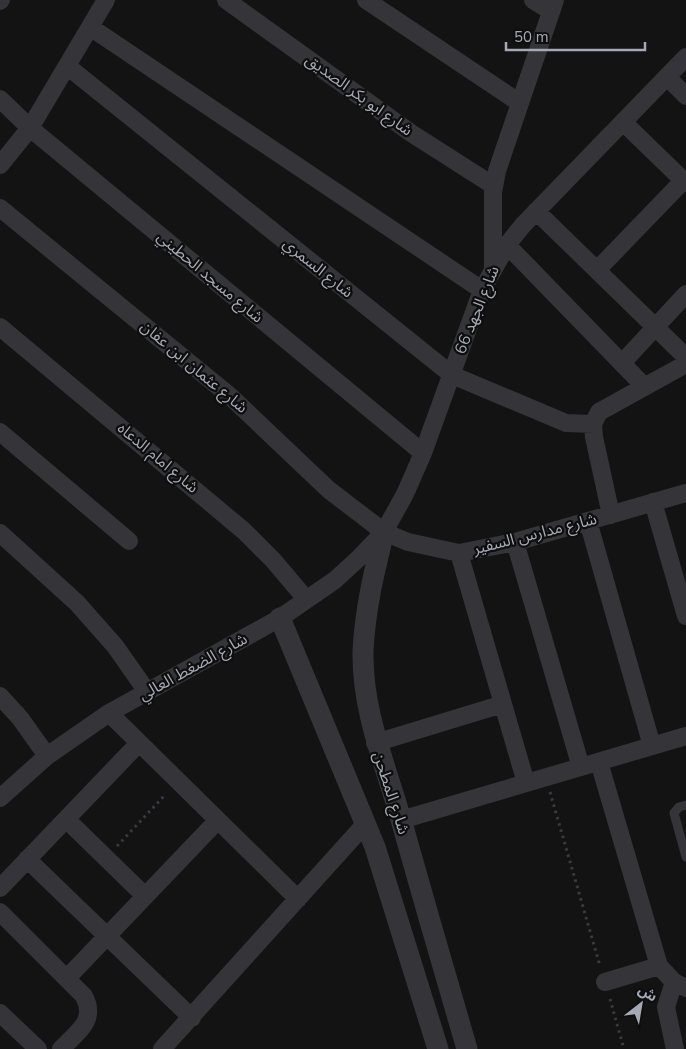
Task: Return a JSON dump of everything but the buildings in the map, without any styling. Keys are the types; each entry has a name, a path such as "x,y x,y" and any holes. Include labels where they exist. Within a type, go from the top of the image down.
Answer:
{"street":[{"path":"0,165 30,128 106,0"},
{"name":"شارع ابو بكر الصديق","path":"226,0 411,133 494,186"},
{"path":"366,0 520,102"},
{"path":"493,267 494,186 553,6 533,0"},
{"path":"90,27 482,290"},
{"name":"شارع الجهد 66","path":"384,532 405,494 423,453 482,290 493,267 507,245 536,211 686,57"},
{"name":"شارع السمري","path":"67,66 452,375 566,423 593,424"},
{"path":"666,77 686,96"},
{"name":"شارع مسجد الحطيني","path":"0,99 30,128 423,453"},
{"path":"597,270 685,182 623,122"},
{"name":"شارع عثمان ابن عفان","path":"0,208 230,396 329,490 384,532"},
{"path":"536,211 686,357"},
{"path":"507,245 644,386"},
{"path":"622,363 686,294"},
{"name":"شارع امام الدعاه","path":"0,327 244,531 274,560 306,599"},
{"path":"611,515 593,424 599,412 686,364"},
{"path":"0,432 129,541"},
{"name":"شارع مدارس السفير","path":"384,532 416,544 458,553 515,542 686,493"},
{"path":"653,502 686,616"},
{"path":"588,521 652,746"},
{"name":"شارع الضغط العالي","path":"2,794 47,756 109,713 280,618 334,580 384,532"},
{"name":"شارع المطحن","path":"384,532 366,606 363,652 365,685 375,743 394,795 466,1049"},
{"path":"0,533 77,603 115,646 148,693"},
{"path":"515,542 580,767"},
{"path":"458,553 526,783"},
{"name":"شارع المطحن","path":"280,618 375,847 438,1049"},
{"path":"0,696 24,724 47,756"},
{"path":"375,743 503,704"},
{"path":"109,713 298,899"},
{"path":"375,847 392,844 403,828 526,783 686,736"},
{"path":"0,888 139,743"},
{"path":"599,762 659,966 680,985 666,1007 676,1049"},
{"path":"162,1049 298,899 377,797 394,795"},
{"path":"66,819 145,896"},
{"path":"67,978 218,820"},
{"path":"28,859 192,1018"},
{"path":"0,912 67,978 84,996 90,1006 89,1018 61,1049"},
{"path":"605,982 659,966"},
{"path":"0,1013 38,1049"}],"lane":[{"path":"686,805 679,807 674,813 686,857"}],"path":[{"path":"546,777 624,1049"},
{"path":"105,857 178,781"}]}
